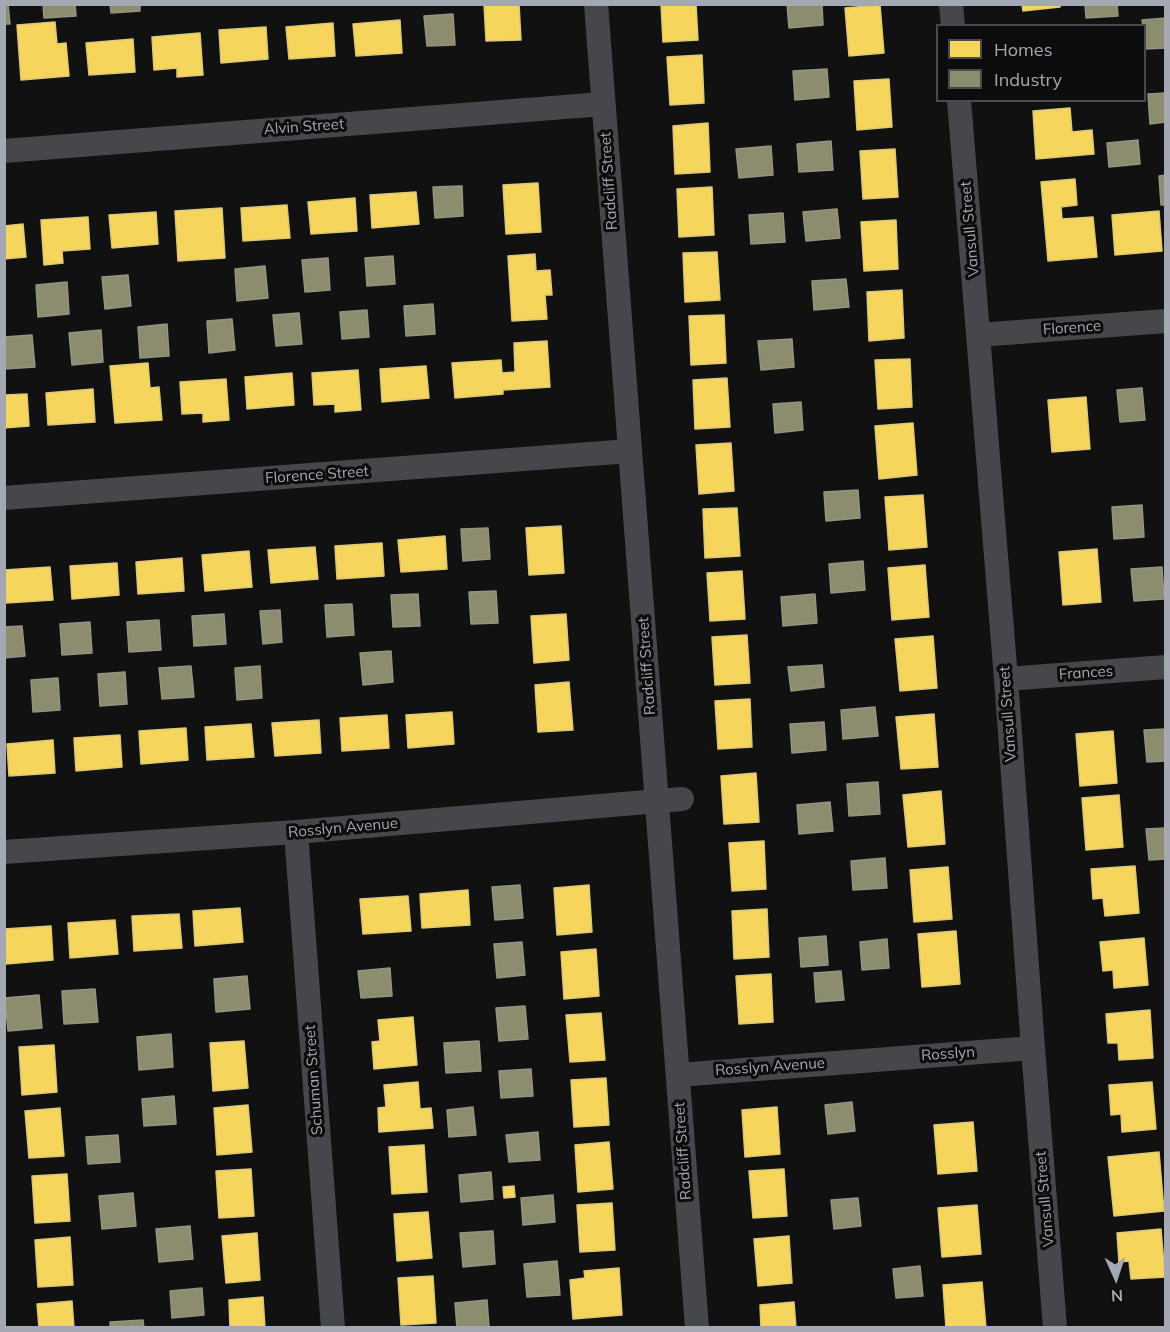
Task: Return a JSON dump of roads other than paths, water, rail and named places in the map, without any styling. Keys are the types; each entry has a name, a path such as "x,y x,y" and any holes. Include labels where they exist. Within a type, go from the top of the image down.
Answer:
{"street":[{"name":"Radcliff Street","path":"596,4 697,1328"},
{"path":"951,4 953,24"},
{"name":"Vansull Street","path":"959,102 1055,1328"},
{"name":"Alvin Street","path":"4,151 603,104"},
{"name":"Florence","path":"978,335 1166,321"},
{"name":"Florence Street","path":"4,498 630,451"},
{"name":"Frances","path":"1006,679 1166,667"},
{"name":"Rosslyn Avenue","path":"4,852 296,832 682,799"},
{"name":"Schuman Street","path":"296,832 333,1328"},
{"name":"Rosslyn","path":"863,1060 1033,1048"},
{"name":"Rosslyn Avenue","path":"678,1075 863,1060"}]}
